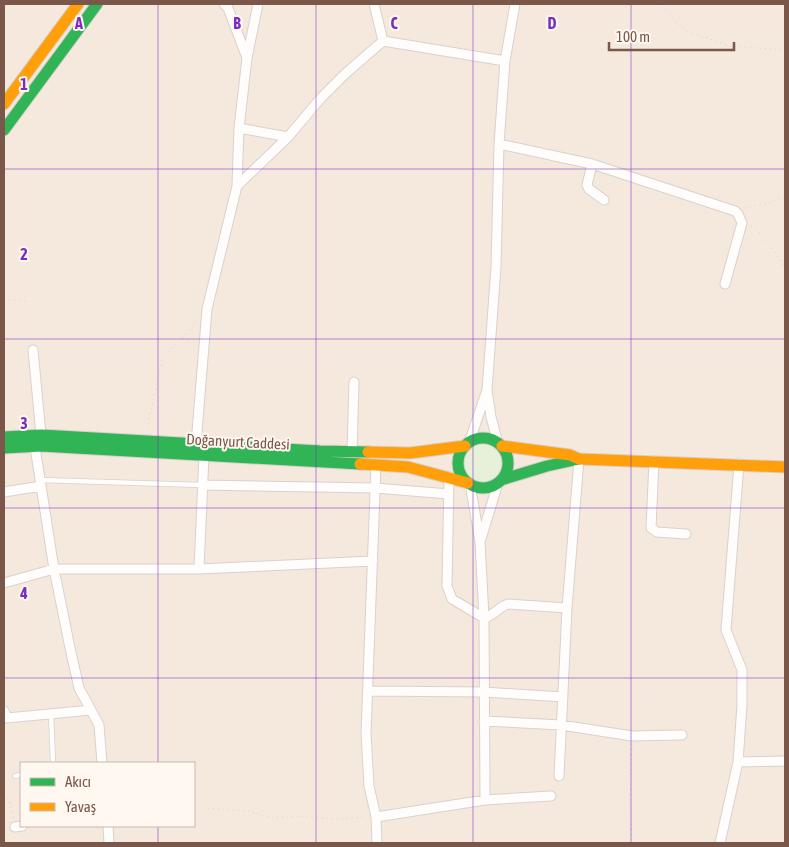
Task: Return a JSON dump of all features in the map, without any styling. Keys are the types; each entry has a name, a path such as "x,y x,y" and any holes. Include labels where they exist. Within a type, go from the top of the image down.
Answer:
{"street":[{"path":"4,104 78,4"},
{"path":"4,130 97,4"},
{"path":"224,4 228,8 247,58"},
{"path":"196,444 207,309 236,186 239,128 247,58 258,4"},
{"path":"374,4 383,41"},
{"path":"480,542 499,482 508,466 507,456 500,445 491,417 487,390 496,267 499,144 505,61 515,4"},
{"path":"383,41 505,61"},
{"path":"236,186 288,136 321,98 383,41"},
{"path":"239,128 288,136"},
{"path":"499,144 592,164 738,214 742,223 725,284"},
{"path":"592,164 587,185 589,189 604,200"},
{"path":"34,350 41,435"},
{"path":"352,451 354,382"},
{"path":"485,800 484,618 480,542 469,484 462,476 458,466 460,455 467,445 487,390"},
{"name":"Doğanyurt Caddesi","path":"4,437 41,435 410,453 467,445"},
{"path":"467,445 483,438 500,445 570,455 579,459"},
{"path":"35,446 54,569 79,688 99,725 102,762"},
{"name":"Doğanyurt Caddesi","path":"4,448 35,446 376,465 408,468 449,477 469,484"},
{"path":"199,569 204,455"},
{"path":"469,484 483,488 548,466 579,459 785,467"},
{"path":"559,776 566,608 579,459"},
{"path":"654,461 651,528 657,532 686,534"},
{"path":"720,843 738,762 742,705 742,670 726,630 739,464"},
{"path":"376,465 366,733 369,786 376,817 377,843"},
{"path":"449,477 447,586 448,593 452,599 484,618 490,617 501,607 508,604 566,608"},
{"path":"4,492 41,483"},
{"path":"202,485 375,488 449,494"},
{"path":"4,583 54,569 199,569 373,562"},
{"path":"368,691 484,692 563,696"},
{"path":"5,716 91,710"},
{"path":"484,721 561,725 632,736 682,735"},
{"path":"738,762 785,761"},
{"path":"376,817 485,800 551,796"},
{"path":"108,827 109,843"}],"lane":[{"path":"41,483 202,485"},
{"path":"51,714 53,762"},
{"path":"14,776 20,775"}],"path":[{"path":"658,4 686,31 730,46 784,50"},
{"path":"785,197 738,214 759,232 785,268"},
{"path":"4,301 29,302"},
{"path":"144,441 162,361 207,309"},
{"path":"182,339 197,342 204,348"},
{"path":"632,736 630,804 632,843"},
{"path":"4,794 10,802 19,826"},
{"path":"203,808 248,811 278,818 299,816 335,818 376,817"}],"shaded area":[{"path":"4,4 785,4 785,843 4,843"}],"green space":[{"path":"483,442 498,448 504,463 498,478 483,484 468,478 462,463 468,448"}],"traffic: fast":[{"path":"4,130 97,4"},
{"path":"4,437 41,435 368,452"},
{"path":"483,438 497,442 504,449 508,463 504,477 497,484 483,488 469,484 462,477 458,463 462,449 469,442 483,438"},
{"path":"4,448 41,446 360,464"},
{"path":"501,480 547,466 579,459"}],"traffic: slow":[{"path":"4,104 78,4"},
{"path":"368,452 410,453 465,446"},
{"path":"502,446 570,455 579,459 785,467"},
{"path":"360,464 408,467 468,483"}]}
